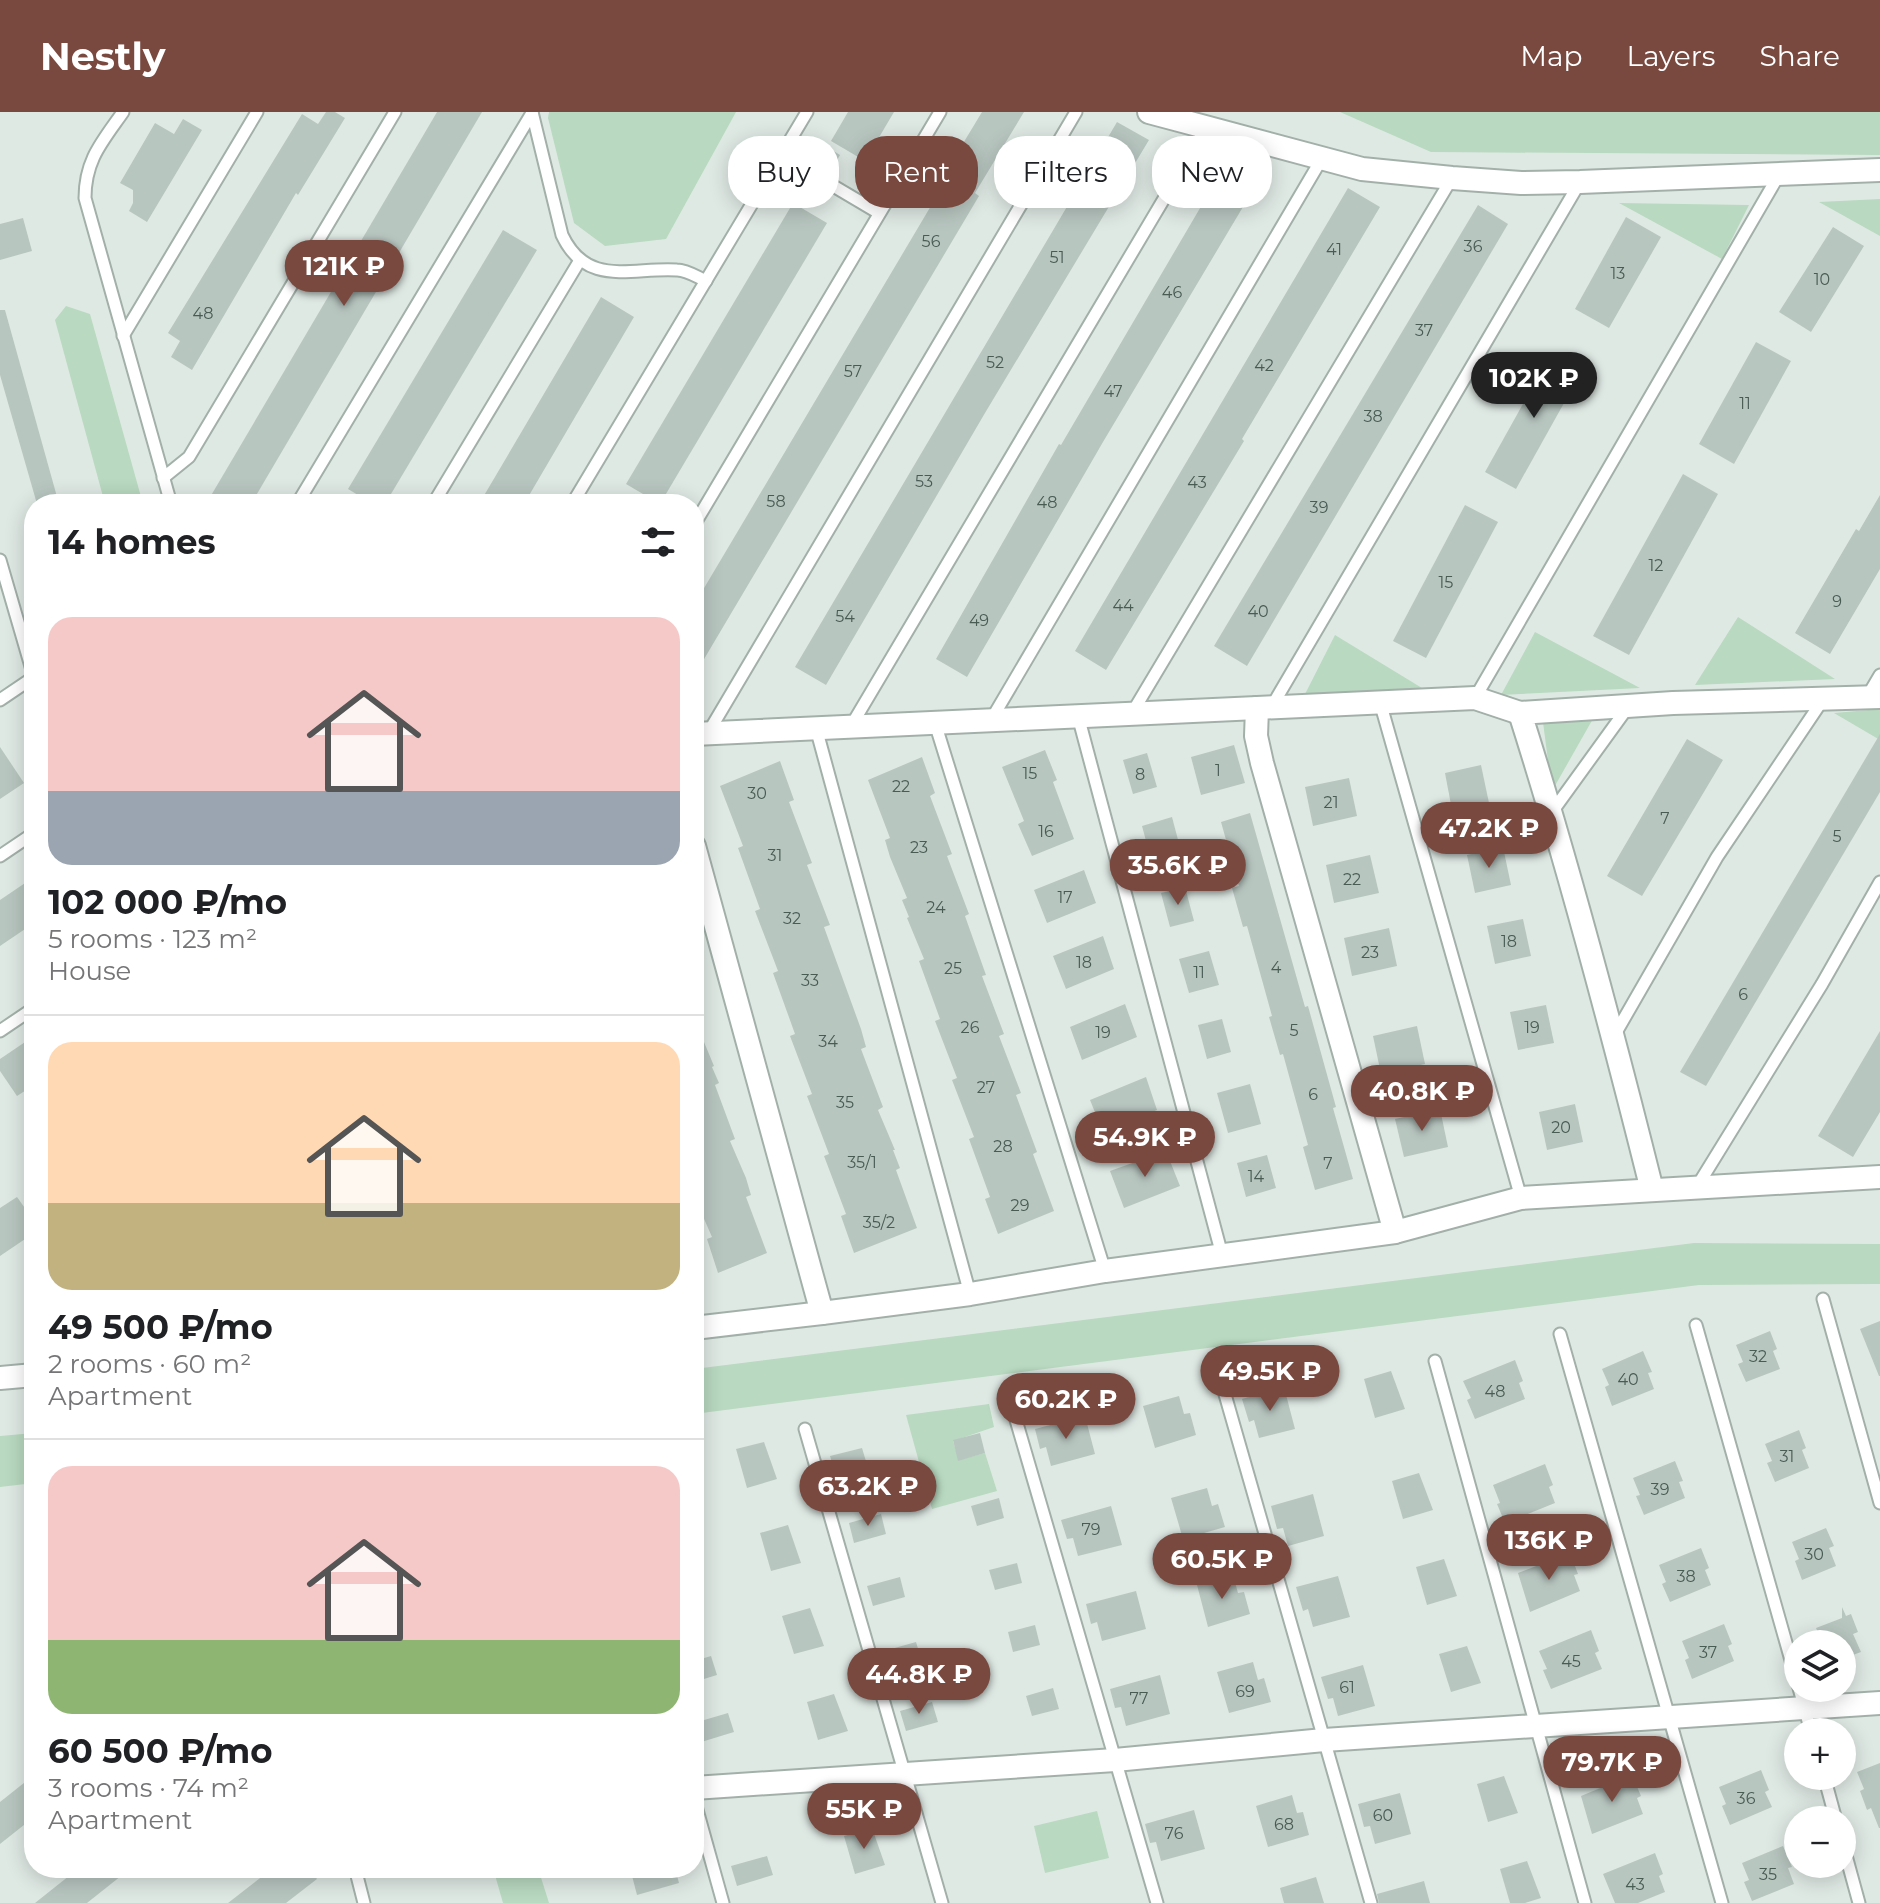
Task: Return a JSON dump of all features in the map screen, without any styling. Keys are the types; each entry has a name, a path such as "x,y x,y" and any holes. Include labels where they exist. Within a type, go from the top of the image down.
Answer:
{"street":[{"path":"1149,112 1362,169 1452,178 1521,183 1580,182 1880,170"},
{"path":"704,734 1475,698 1520,713 1673,703 1873,698"},
{"path":"1264,707 1256,736 1262,763 1395,1232"},
{"path":"1520,713 1552,813 1614,1036 1652,1190"},
{"path":"704,882 822,1313"},
{"path":"704,1327 970,1294 1105,1271 1395,1232 1521,1198 1698,1185 1880,1177"},
{"path":"0,1378 24,1376"},
{"path":"704,1787 1115,1760 1324,1740 1669,1718 1784,1697"},
{"path":"1856,1700 1880,1703"}],"lane":[{"path":"123,112 92,157 85,177 85,198 168,494"},
{"path":"123,336 257,112"},
{"path":"163,478 189,457 395,112"},
{"path":"532,112 562,235 568,248 580,260 599,270 616,273 680,270 706,281"},
{"path":"303,494 532,112"},
{"path":"792,136 807,112"},
{"path":"704,508 940,112"},
{"path":"704,729 1076,112"},
{"path":"850,727 1206,128"},
{"path":"990,720 1321,160"},
{"path":"1475,698 1780,173"},
{"path":"1131,714 1452,178"},
{"path":"1264,707 1580,182"},
{"path":"839,189 879,213"},
{"path":"578,494 749,208"},
{"path":"439,494 580,260"},
{"path":"0,560 24,643"},
{"path":"1873,698 1880,675"},
{"path":"0,700 24,684"},
{"path":"1614,1036 1717,857 1822,701"},
{"path":"1380,702 1521,1198"},
{"path":"1552,813 1628,707"},
{"path":"1078,716 1222,1255"},
{"path":"935,723 1105,1271"},
{"path":"816,728 970,1294"},
{"path":"0,856 24,840"},
{"path":"1698,1185 1822,984 1880,882"},
{"path":"0,1031 24,1015"},
{"path":"1823,1299 1880,1503"},
{"path":"1696,1325 1784,1637"},
{"path":"1560,1334 1722,1903"},
{"path":"1435,1361 1585,1903"},
{"path":"1218,1370 1371,1903"},
{"path":"1009,1396 1157,1903"},
{"path":"805,1429 942,1903"},
{"path":"704,1835 723,1903"},
{"path":"358,1878 364,1903"},
{"path":"1852,1878 1859,1903"}],"green space":[{"path":"549,112 736,112 666,239 605,246 574,223"},
{"path":"1340,112 1880,112 1880,155 1431,152"},
{"path":"1880,199 1880,236 1819,202"},
{"path":"1619,203 1749,205 1722,259"},
{"path":"66,306 90,314 140,494 102,494 55,320"},
{"path":"1738,617 1835,679 1695,685"},
{"path":"1535,632 1640,688 1501,695"},
{"path":"1335,635 1440,699 1301,702"},
{"path":"1603,701 1552,791 1541,707"},
{"path":"1880,709 1880,740 1834,713"},
{"path":"1694,1243 1880,1244 1880,1284 1699,1285 704,1413 704,1368"},
{"path":"989,1404 994,1427 953,1441 959,1460 985,1453 997,1491 932,1509 906,1415"},
{"path":"24,1434 24,1484 0,1487 0,1436"},
{"path":"1097,1811 1109,1858 1045,1873 1034,1826"},
{"path":"496,1878 541,1878 549,1903 503,1903"}],"building":[{"path":"326,112 335,112 345,118 298,195 296,193 192,370 171,357 180,341 168,333 302,114 318,124"},
{"path":"437,112 482,112 257,494 212,494"},
{"path":"848,112 894,112 880,136 855,136 855,155 839,146 839,136 834,136"},
{"path":"982,112 1024,112 1009,136 994,136 994,162 978,188 978,136 967,136"},
{"path":"183,119 202,130 147,222 129,211 133,203 133,190 120,183 155,123 174,134"},
{"path":"1117,122 1149,140 1136,162 1136,136 1109,136"},
{"path":"1348,188 1380,207 1106,670 1075,651"},
{"path":"1478,205 1508,224 1247,666 1214,646"},
{"path":"790,208 802,208 827,223 666,494 643,494 626,484"},
{"path":"930,208 972,208 704,659 704,588"},
{"path":"1066,208 1108,208 826,685 795,667"},
{"path":"1200,208 1242,208 967,677 936,659"},
{"path":"1626,217 1661,237 1609,328 1575,309"},
{"path":"23,218 32,251 0,260 0,224"},
{"path":"1833,227 1864,246 1811,332 1779,312"},
{"path":"503,230 537,250 391,494 356,494 348,489"},
{"path":"601,297 634,317 530,494 485,494"},
{"path":"0,310 5,310 56,494 34,494 0,375"},
{"path":"1756,342 1791,361 1734,464 1699,444"},
{"path":"1552,352 1583,369 1516,489 1485,472"},
{"path":"1683,474 1718,494 1629,655 1593,636"},
{"path":"1880,495 1880,569 1830,654 1795,633 1856,529 1859,531"},
{"path":"1465,505 1498,522 1426,658 1393,641"},
{"path":"1880,734 1880,792 1706,1086 1680,1072"},
{"path":"1687,739 1723,760 1642,896 1607,876"},
{"path":"1234,745 1245,783 1201,795 1191,757"},
{"path":"0,747 24,783 0,799"},
{"path":"1045,750 1074,839 1032,856 1018,824 1024,821 1002,767"},
{"path":"1147,753 1157,787 1133,794 1123,760"},
{"path":"922,757 935,793 930,796 952,854 947,856 969,914 965,916 986,975 982,976 1004,1034 999,1036 1021,1093 1016,1095 1037,1152 1033,1154 1054,1211 998,1234 985,1199 990,1197 969,1139 974,1137 952,1080 957,1078 935,1021 940,1019 919,961 924,959 902,900 907,898 885,840 890,838 868,780"},
{"path":"780,761 794,800 789,802 812,863 807,865 830,925 824,927 861,1029 866,1047 861,1049 883,1107 878,1110 895,1150 900,1168 896,1170 917,1228 854,1253 841,1216 846,1214 824,1156 829,1154 807,1096 812,1094 790,1036 795,1034 773,973 778,971 755,911 760,909 738,848 743,846 720,786"},
{"path":"1481,765 1489,803 1452,810 1445,773"},
{"path":"1349,778 1357,816 1313,826 1305,787"},
{"path":"1250,813 1305,1007 1308,1006 1353,1179 1315,1190 1303,1147 1308,1145 1283,1054 1280,1055 1269,1017 1272,1016 1247,926 1243,927 1232,888 1239,886 1221,822"},
{"path":"1172,817 1182,855 1152,863 1142,826"},
{"path":"1503,847 1511,885 1475,893 1467,855"},
{"path":"1370,855 1379,893 1334,903 1326,865"},
{"path":"1084,870 1096,903 1047,923 1034,890"},
{"path":"24,884 24,930 0,946 0,900"},
{"path":"1185,887 1194,921 1170,927 1161,893"},
{"path":"1523,919 1531,956 1495,964 1487,926"},
{"path":"1389,928 1397,966 1352,976 1344,938"},
{"path":"1103,936 1114,969 1066,989 1053,956"},
{"path":"1209,951 1219,985 1189,993 1179,959"},
{"path":"1125,1004 1137,1037 1082,1060 1070,1027"},
{"path":"1546,1005 1554,1043 1518,1050 1510,1012"},
{"path":"1222,1019 1231,1052 1207,1059 1198,1025"},
{"path":"1417,1026 1425,1064 1381,1074 1373,1036"},
{"path":"1880,1031 1880,1112 1853,1157 1818,1136"},
{"path":"704,1042 719,1083 715,1085 735,1139 730,1141 751,1195 746,1197 767,1253 718,1273 707,1239 712,1237 704,1219"},
{"path":"24,1043 24,1091 17,1096 0,1071 0,1059"},
{"path":"1146,1077 1157,1110 1103,1132 1090,1100"},
{"path":"1250,1084 1261,1124 1228,1133 1217,1093"},
{"path":"1575,1104 1583,1142 1547,1150 1539,1112"},
{"path":"1440,1109 1448,1147 1404,1157 1395,1119"},
{"path":"1166,1151 1180,1186 1124,1208 1110,1171"},
{"path":"1267,1155 1276,1188 1246,1197 1237,1163"},
{"path":"17,1197 24,1207 24,1240 0,1256 0,1208"},
{"path":"1880,1321 1880,1376 1879,1376 1860,1329"},
{"path":"1770,1331 1780,1369 1746,1382 1738,1364 1743,1362 1736,1345"},
{"path":"1643,1351 1652,1372 1648,1373 1654,1389 1612,1406 1605,1387 1609,1385 1602,1369"},
{"path":"1515,1360 1523,1381 1519,1383 1525,1399 1475,1419 1467,1400 1471,1398 1463,1381"},
{"path":"1391,1371 1405,1409 1375,1418 1364,1379"},
{"path":"1284,1387 1295,1429 1259,1438 1254,1420 1249,1422 1242,1399"},
{"path":"1179,1396 1184,1414 1190,1413 1196,1435 1155,1448 1143,1406"},
{"path":"1085,1416 1095,1454 1051,1466 1046,1447 1040,1449 1035,1429"},
{"path":"1799,1430 1809,1468 1775,1482 1767,1463 1772,1461 1765,1444"},
{"path":"980,1433 985,1453 958,1461 953,1440"},
{"path":"764,1442 777,1479 747,1488 736,1449"},
{"path":"862,1448 868,1468 836,1476 830,1456"},
{"path":"1675,1461 1683,1481 1679,1482 1685,1498 1644,1515 1633,1478"},
{"path":"1545,1464 1553,1485 1549,1487 1555,1503 1505,1523 1493,1485"},
{"path":"1419,1473 1433,1510 1403,1519 1392,1481"},
{"path":"1207,1488 1212,1506 1218,1504 1225,1527 1183,1539 1171,1498"},
{"path":"1313,1494 1324,1536 1288,1546 1283,1528 1277,1529 1271,1506"},
{"path":"999,1498 1004,1518 977,1526 971,1506"},
{"path":"1111,1506 1122,1545 1078,1556 1073,1538 1067,1539 1061,1520"},
{"path":"881,1514 886,1534 854,1543 849,1523"},
{"path":"788,1525 801,1563 771,1571 760,1533"},
{"path":"1826,1528 1834,1546 1829,1548 1836,1566 1802,1580 1795,1561 1799,1559 1792,1542"},
{"path":"1701,1548 1709,1568 1705,1570 1711,1585 1670,1602 1662,1584 1666,1582 1659,1565"},
{"path":"1570,1553 1580,1591 1530,1612 1518,1573"},
{"path":"1444,1559 1457,1596 1427,1605 1416,1567"},
{"path":"1017,1563 1022,1583 995,1590 989,1570"},
{"path":"1233,1575 1238,1593 1244,1592 1250,1614 1208,1627 1197,1585"},
{"path":"1338,1576 1350,1617 1313,1627 1308,1609 1303,1611 1296,1587"},
{"path":"900,1577 905,1597 873,1606 867,1586"},
{"path":"1136,1591 1146,1629 1102,1641 1097,1622 1091,1624 1086,1604"},
{"path":"1842,1607 1846,1616 1851,1614 1858,1632 1816,1628 1842,1618"},
{"path":"810,1608 824,1646 794,1654 782,1616"},
{"path":"1724,1624 1732,1644 1728,1646 1734,1661 1692,1679 1685,1660 1689,1658 1682,1641"},
{"path":"1035,1625 1040,1645 1013,1652 1008,1632"},
{"path":"1591,1630 1602,1669 1551,1689 1539,1651"},
{"path":"916,1642 922,1662 889,1671 884,1651"},
{"path":"1467,1646 1481,1683 1451,1692 1439,1654"},
{"path":"711,1656 717,1675 704,1679 704,1658"},
{"path":"1253,1662 1258,1680 1264,1678 1271,1702 1229,1713 1217,1672"},
{"path":"1363,1665 1375,1706 1338,1716 1333,1698 1328,1699 1321,1677"},
{"path":"1160,1675 1170,1714 1126,1726 1121,1707 1115,1708 1110,1689"},
{"path":"1053,1688 1059,1709 1032,1716 1026,1696"},
{"path":"834,1694 848,1731 818,1740 807,1702"},
{"path":"932,1702 938,1722 906,1731 900,1711"},
{"path":"728,1713 734,1732 704,1741 704,1720"},
{"path":"1880,1763 1879,1828 1871,1808 1867,1810 1860,1791 1864,1789 1857,1772"},
{"path":"1761,1770 1769,1790 1765,1792 1772,1807 1730,1825 1722,1806 1726,1804 1719,1787"},
{"path":"1632,1775 1641,1796 1637,1798 1643,1814 1592,1834 1581,1796"},
{"path":"1504,1776 1518,1813 1488,1822 1477,1784"},
{"path":"24,1783 24,1825 0,1844 0,1802"},
{"path":"1400,1793 1411,1834 1375,1844 1370,1826 1364,1827 1358,1804"},
{"path":"1292,1795 1297,1813 1303,1812 1309,1835 1268,1847 1256,1806"},
{"path":"1194,1810 1205,1849 1161,1861 1156,1842 1150,1843 1145,1824"},
{"path":"872,1828 885,1865 855,1874 844,1836"},
{"path":"1783,1846 1784,1878 1792,1878 1794,1884 1752,1901 1744,1882 1749,1880 1742,1863"},
{"path":"1655,1853 1663,1874 1659,1876 1665,1892 1638,1903 1615,1903 1603,1874"},
{"path":"767,1856 773,1875 737,1886 731,1866"},
{"path":"1527,1861 1541,1898 1510,1903 1500,1869"},
{"path":"1316,1877 1324,1903 1284,1903 1280,1888"},
{"path":"66,1878 118,1878 87,1903 35,1903"},
{"path":"260,1878 317,1879 286,1903 228,1903"},
{"path":"633,1878 678,1878 679,1883 637,1895"},
{"path":"1424,1881 1430,1903 1379,1903 1377,1894"}]}
